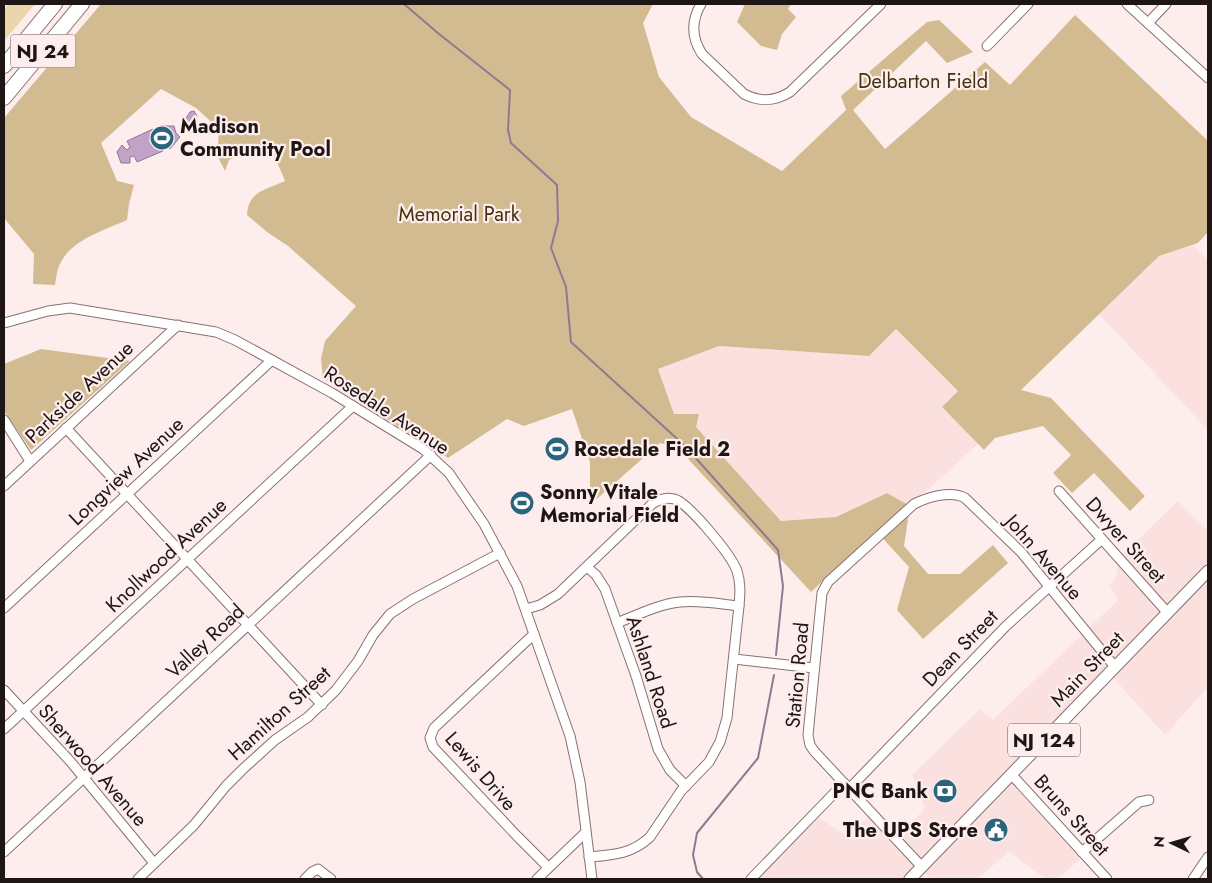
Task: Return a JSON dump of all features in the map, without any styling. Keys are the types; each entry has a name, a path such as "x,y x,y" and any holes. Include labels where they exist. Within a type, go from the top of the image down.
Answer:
{"highway":[{"name":"NJ 24","path":"4,66 55,4"},
{"name":"NJ 24","path":"4,98 82,4"}],"main road":[{"name":"Main Street","path":"910,879 1167,612 1208,572"}],"street":[{"path":"701,4 696,13 693,29 697,46 702,54 744,94 752,98 768,100 790,92 881,4"},
{"path":"988,46 1028,4"},
{"path":"1127,4 1208,78"},
{"path":"1148,23 1166,4"},
{"name":"Rosedale Avenue","path":"4,323 48,310 70,308 207,330 225,335 353,406 431,455 449,473 480,518 517,586 526,609 574,750 580,782 592,879"},
{"name":"Parkside Avenue","path":"4,486 178,325"},
{"name":"Longview Avenue","path":"4,608 272,360"},
{"name":"Knollwood Avenue","path":"4,729 353,406"},
{"path":"4,420 30,461"},
{"path":"66,428 322,705"},
{"name":"Valley Road","path":"4,852 431,455"},
{"name":"Dwyer Street","path":"1059,491 1167,612"},
{"name":"John Avenue","path":"934,497 953,494 965,498 1014,545 1115,666"},
{"name":"Station Road","path":"922,867 814,751 808,737 824,588 908,508 921,500 934,497"},
{"path":"526,609 558,594 652,504 662,499 673,498 684,504 728,553 740,582 728,718 720,742 709,762 686,786 644,842 629,852 589,858"},
{"name":"Dean Street","path":"752,879 1006,626 1102,539"},
{"name":"Hamilton Street","path":"138,879 194,825 242,768 275,740 322,705 348,675 373,635 390,614 413,599 500,553"},
{"name":"Ashland Road","path":"587,567 601,582 617,623 658,749 670,770 686,786"},
{"path":"617,623 679,602 689,601 739,606"},
{"name":"Lewis Drive","path":"534,634 434,728 430,738 433,746 548,868"},
{"path":"734,659 814,668"},
{"name":"Sherwood Avenue","path":"4,690 83,777 154,863"},
{"name":"Bruns Street","path":"1012,774 1107,879"},
{"path":"1082,852 1139,802 1149,800"},
{"path":"537,879 586,832"},
{"path":"1193,879 1208,857"},
{"path":"305,879 312,872 318,870 331,879"}],"shaded area":[{"path":"8,4 35,4 4,41 4,9"},
{"path":"194,111 197,116 195,122 196,130 191,133 184,121 190,112"},
{"path":"160,126 174,126 176,133 180,137 170,149 164,142 160,145 163,151 137,162 134,156 130,157 130,163 121,163 117,152 122,145 127,150 130,147 127,141 153,129 156,136 160,135"},
{"path":"1193,245 1208,260 1208,430 1099,314 1159,256"},
{"path":"896,329 958,391 942,407 978,444 910,506 886,493 836,517 781,521 696,427 674,414 658,369 719,346 869,356"},
{"path":"1178,501 1208,531 1208,687 1165,735 1109,673 1014,775 1085,855 1057,879 1045,879 1009,851 978,879 931,879 920,869 910,879 751,879 814,814 846,836 872,814 896,840 925,808 912,775 979,710 993,720 1118,600 1109,585 1116,577 1119,558"}],"green space":[{"name":"Memorial Park","path":"101,4 405,4 407,6 409,4 653,4 643,23 659,77 691,117 782,171 846,110 841,96 927,22 939,20 973,52 947,63 926,41 853,110 885,149 985,62 1010,85 1075,15 1208,141 1208,232 1198,243 1159,256 1021,390 1051,398 1145,496 1130,511 1094,473 1072,493 1053,473 1071,455 1043,426 995,438 984,450 942,407 958,391 896,329 869,356 719,346 658,369 674,414 699,414 696,427 781,521 836,517 887,493 910,506 904,546 928,574 960,574 993,545 1008,563 923,639 897,610 909,567 876,531 811,592 678,448 660,443 590,505 590,462 572,409 524,426 507,419 448,458 323,378 321,359 325,341 356,306 288,246 247,215 248,207 254,196 265,189 285,181 269,143 229,160 225,171 217,155 219,131 217,127 196,108 161,89 101,143 117,181 134,185 127,220 90,236 73,247 66,254 60,265 55,285 33,284 34,254 4,218 4,118"},
{"path":"745,4 791,4 788,9 796,17 782,34 777,50 761,46 737,22"},
{"path":"41,349 130,361 31,450 4,411 4,364"}],"waterway":[{"path":"404,4 510,90 508,130 511,143 557,185 558,221 551,248 566,287 571,342 685,446 778,550 783,586 776,655"},
{"path":"703,879 697,872 693,855 697,833 758,758 774,675"}],"place":[{"name":"Madison Community Pool","path":"162,138"},
{"name":"Rosedale Field 2","path":"557,449"},
{"name":"Sonny Vitale Memorial Field","path":"522,503"},
{"name":"PNC Bank","path":"945,791"},
{"name":"The UPS Store","path":"996,830"}],"park label":[{"name":"Delbarton Field","path":"923,81"}]}
